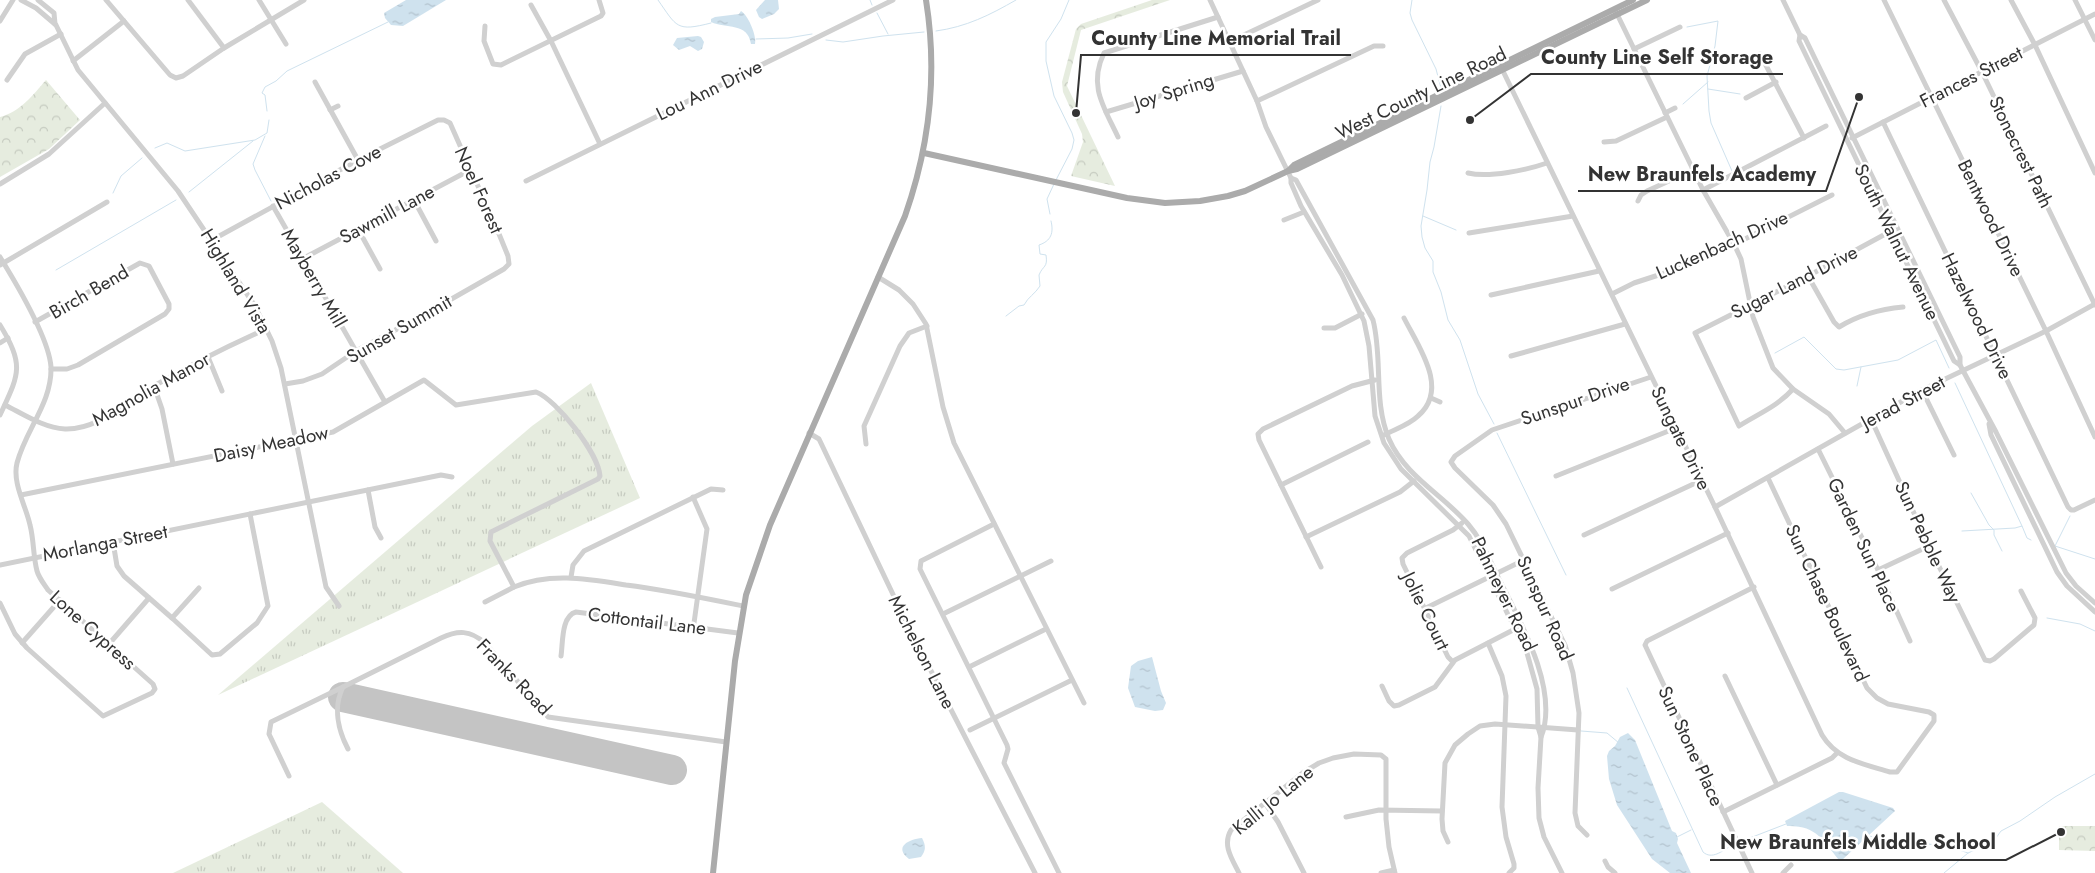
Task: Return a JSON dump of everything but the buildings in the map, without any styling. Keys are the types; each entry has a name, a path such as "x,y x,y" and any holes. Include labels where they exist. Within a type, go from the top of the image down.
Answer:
{"main road":[{"path":"713,873 738,633 743,606 762,545 809,433 905,216 924,153 931,108 932,71 926,0"},
{"name":"West County Line Road","path":"1616,12 1633,0"},
{"name":"West County Line Road","path":"924,153 1139,200 1165,203 1214,199 1245,191 1288,171 1298,170 1501,67 1616,12 1647,0"}],"street":[{"path":"0,21 13,0"},
{"name":"Highland Vista","path":"21,0 36,8 56,25"},
{"name":"Highland Vista","path":"38,0 54,13 56,25 78,70 168,178 212,240 255,306 266,329 285,384 326,587 339,606"},
{"path":"106,0 170,75 176,78 183,76 224,48 304,0"},
{"path":"188,0 224,48"},
{"path":"260,0 286,44"},
{"path":"485,26 484,41 493,64 501,66 601,16 604,13 599,0"},
{"name":"Lou Ann Drive","path":"526,180 892,0"},
{"name":"Pahmeyer Road","path":"1210,0 1257,101 1266,127 1288,171 1291,178 1290,183 1304,212 1342,274 1361,315 1368,338 1384,434 1396,463 1464,520 1482,545 1534,674 1538,699 1538,727 1541,737"},
{"path":"1229,42 1318,0"},
{"name":"South Walnut Avenue","path":"1783,0 1800,35 1805,38 1854,137 1960,357 1962,368 2066,573 2076,586 2095,603"},
{"name":"Bentwood Drive","path":"1884,0 2046,331 2095,437"},
{"name":"Stonecrest Path","path":"1944,0 1982,72 2095,305"},
{"path":"2011,0 2095,172"},
{"path":"2075,0 2095,40"},
{"path":"531,5 551,41 600,144"},
{"path":"1616,12 1703,190 1734,243 1741,260 1753,317 1773,368 1793,389 1829,414 1845,433"},
{"name":"Frances Street","path":"1847,140 2095,14"},
{"path":"1118,137 1098,95 1096,84 1104,53 1218,17"},
{"path":"73,61 124,21"},
{"path":"1634,49 1680,27"},
{"path":"7,80 25,54 61,34"},
{"name":"South Walnut Avenue","path":"1800,35 1799,41 1891,231 1954,360 1962,368"},
{"path":"1257,101 1374,46 1383,46"},
{"path":"1760,54 1804,138"},
{"name":"Sungate Drive","path":"1501,67 1754,587 1822,735 1837,753 1847,758 1892,773 1897,772"},
{"name":"Joy Spring","path":"1106,112 1243,71"},
{"path":"315,82 358,160"},
{"path":"1746,98 1776,82"},
{"path":"0,184 49,154 106,103"},
{"path":"330,110 338,106"},
{"path":"1604,142 1616,141 1676,108"},
{"name":"Nicholas Cove","path":"212,240 358,160 438,120 444,120"},
{"name":"Noel Forest","path":"444,120 450,123 508,256 509,264"},
{"name":"Hazelwood Drive","path":"1883,122 1997,355 2068,507 2071,510 2095,500"},
{"path":"1703,190 1826,126"},
{"path":"1468,173 1478,176 1534,167 1547,163"},
{"name":"Sawmill Lane","path":"304,258 470,170"},
{"path":"1638,201 1641,195 1647,191 1693,170"},
{"name":"Pahmeyer Road","path":"1291,178 1296,180 1373,320 1376,336 1375,380"},
{"name":"Luckenbach Drive","path":"1612,294 1649,277 1674,270 1734,243 1832,195"},
{"path":"414,200 436,241"},
{"path":"1,262 106,202"},
{"name":"Mayberry Mill","path":"273,206 385,402"},
{"path":"1284,220 1304,212"},
{"path":"1469,233 1573,216"},
{"path":"358,229 380,269"},
{"name":"Sugar Land Drive","path":"1793,389 1780,402 1739,426 1737,417 1695,333 1751,306 1891,231"},
{"name":"Lone Cypress","path":"1,262 45,341 51,369 49,390 17,462 17,477 30,526 37,571 48,590 153,684 155,689 152,693 103,716 22,643"},
{"name":"Birch Bend","path":"35,322 137,264 143,263 148,266 168,302 169,309 165,314 78,365 67,369 51,369"},
{"name":"Sunset Summit","path":"285,384 303,381 322,374 356,351 427,313 504,269 509,264"},
{"path":"1492,295 1599,271"},
{"path":"1808,276 1834,322 1839,327 1888,308 1902,307"},
{"path":"878,277 899,290 913,304 927,326 943,407 954,443 1084,703"},
{"name":"Jerad Street","path":"1715,507 1962,368 1997,355 2095,305"},
{"path":"1324,328 1335,328 1367,312"},
{"path":"1384,434 1419,416 1427,407 1432,388 1429,368 1404,318"},
{"path":"1511,356 1625,324"},
{"path":"0,325 16,354 18,370 0,415"},
{"path":"866,444 864,426 900,346 909,333 927,326"},
{"name":"Magnolia Manor","path":"5,405 36,421 59,428 85,426 98,421 154,386 208,357 266,329"},
{"path":"0,343 8,338"},
{"path":"208,357 222,391"},
{"name":"Sunspur Drive","path":"1500,427 1651,376"},
{"name":"Daisy Meadow","path":"21,495 333,432 424,380 456,405 531,391 546,396 580,433 600,476 489,535 490,541 514,587"},
{"path":"1321,568 1259,440 1258,434 1352,386 1375,380"},
{"path":"154,386 162,409 173,464"},
{"path":"1922,390 1954,455"},
{"path":"1430,398 1440,402"},
{"name":"Sun Pebble Way","path":"1871,420 1929,546 1984,658 1990,661 2013,644 2035,623 2021,591"},
{"name":"South Walnut Avenue","path":"1989,421 1991,435 2057,572 2067,586 2095,612"},
{"name":"Sunspur Road","path":"1500,427 1482,435 1462,450 1453,457 1451,464 1498,511 1560,632 1570,660 1578,700 1575,813 1578,826 1587,835"},
{"path":"1556,476 1676,428"},
{"name":"Michelson Lane","path":"809,433 819,439 909,628 1035,873"},
{"path":"1281,485 1368,442"},
{"name":"Garden Sun Place","path":"1818,449 1878,570 1910,641"},
{"name":"Morlanga Street","path":"0,565 441,475 452,477"},
{"name":"Sun Chase Boulevard","path":"1768,478 1867,688 1877,698 1888,704 1929,712 1934,715 1934,721 1897,772"},
{"path":"1306,538 1400,492 1415,479"},
{"name":"Pahmeyer Road","path":"1415,479 1460,525 1473,543 1522,626 1534,652 1542,681 1545,727 1541,737 1539,818 1548,848 1562,873"},
{"path":"1584,535 1702,480"},
{"path":"571,577 573,565 584,551 711,489 723,490"},
{"path":"368,490 375,527 381,538"},
{"path":"694,497 707,528 694,622"},
{"path":"113,542 118,566 124,576 212,655 220,654 257,623 268,606 250,514"},
{"path":"1460,525 1464,520"},
{"path":"994,524 925,559 919,563 920,569 1007,745 1008,749 1004,763 1059,873"},
{"name":"Jolie Court","path":"1453,662 1448,657 1426,608 1403,564 1402,558 1404,555 1460,525"},
{"path":"1612,589 1728,533"},
{"path":"1878,570 1929,546"},
{"path":"1426,608 1524,560"},
{"path":"943,614 1051,561"},
{"path":"485,602 514,587 545,578 571,577 664,590 743,606"},
{"name":"Sun Stone Place","path":"1752,873 1645,645 1647,641 1754,587"},
{"path":"172,618 199,588"},
{"path":"109,644 149,598"},
{"path":"0,603 10,625 22,643 60,600"},
{"name":"Cottontail Lane","path":"561,656 566,621 569,615 576,612 738,633"},
{"path":"1382,686 1389,701 1394,706 1402,704 1435,687 1453,662 1522,626"},
{"path":"969,667 1046,629"},
{"name":"Franks Road","path":"290,776 269,734 272,722 452,633 467,632 485,643 548,717 726,742"},
{"path":"1488,643 1502,676 1506,696 1502,815 1507,843 1515,866 1509,873"},
{"path":"1725,676 1777,785"},
{"path":"970,730 1072,680"},
{"path":"343,686 339,696 339,730 348,749"},
{"path":"1448,842 1443,830 1444,769 1450,752 1474,729 1487,725 1505,725 1578,730"},
{"path":"1723,812 1832,758 1837,753"},
{"name":"Kalli Jo Lane","path":"1239,873 1227,848 1228,834 1234,826 1304,772 1327,760 1354,754 1385,757 1386,810"},
{"path":"1264,803 1278,822 1304,873"},
{"path":"1346,817 1386,810 1442,811"},
{"path":"1381,873 1394,871 1388,837 1386,810"},
{"path":"1605,861 1615,873"},
{"path":"1783,873 1791,865"}],"green space":[{"path":"1152,0 1170,0 1081,30 1067,86 1115,186 1071,176 1083,142 1082,134 1063,92 1062,82 1076,29 1081,24"},
{"path":"46,80 80,120 49,149 0,177 0,117 20,107"},
{"path":"591,383 640,498 218,695 532,426"},
{"path":"322,802 403,873 173,873"},
{"path":"2059,826 2095,826 2095,851 2059,850"}],"water":[{"path":"406,0 446,0 403,26 391,25 385,18 384,13"},
{"path":"765,0 778,0 779,9 774,14 762,19 756,10"},
{"path":"741,11 751,26 755,36 755,44 751,44 746,32 741,29 711,22 711,19 715,17 739,14"},
{"path":"698,36 704,42 702,49 698,51 690,46 679,50 673,45 677,38"},
{"path":"1152,657 1166,703 1163,710 1155,711 1135,707 1128,688 1131,666 1138,661"},
{"path":"1628,733 1635,740 1672,831 1676,833 1677,843 1691,873 1670,873 1652,859 1617,805 1609,779 1607,756 1620,737"},
{"path":"1839,792 1893,808 1895,811 1842,860 1839,860 1818,835 1805,828 1787,826 1785,821"},
{"path":"922,838 925,850 921,857 909,859 904,855 902,851 905,844"}],"waterway":[{"path":"658,0 674,22 679,25 691,27 711,23"},
{"path":"870,0 872,5"},
{"path":"936,31 958,27 978,20 1016,0"},
{"path":"1056,180 1072,149 1074,140 1054,96 1046,61 1046,42 1061,19 1069,0"},
{"path":"1412,0 1410,13 1412,20 1436,69 1441,88"},
{"path":"877,13 888,34"},
{"path":"1687,27 1718,21 1715,46 1707,76 1709,111 1711,123 1732,171"},
{"path":"267,111 265,95 262,93 265,87 276,81 287,71 388,22"},
{"path":"826,40 843,42 924,32"},
{"path":"756,39 788,38 812,34"},
{"path":"1683,104 1708,82"},
{"path":"1708,89 1740,94"},
{"path":"1441,106 1430,162 1421,226 1422,237 1425,248 1433,261 1433,272 1441,292 1448,320 1460,340 1478,394 1494,424"},
{"path":"155,148 167,143 185,151 255,140 267,133 269,120"},
{"path":"265,136 253,164 271,201"},
{"path":"189,192 253,141"},
{"path":"113,193 121,176 142,158"},
{"path":"1050,214 1047,199 1054,184"},
{"path":"56,270 176,200"},
{"path":"1423,216 1456,230"},
{"path":"1006,316 1019,306 1024,305 1040,286 1039,275 1046,264 1046,255 1040,254 1039,245 1051,236 1051,221"},
{"path":"1775,353 1804,337 1836,369 1844,370 1898,360 1936,340 1949,368"},
{"path":"1857,386 1861,367"},
{"path":"1955,383 2022,526"},
{"path":"1497,433 1566,575"},
{"path":"1971,493 1989,525 1994,530 1994,535 2002,551"},
{"path":"2070,516 2055,546 2095,559"},
{"path":"1962,531 2022,526 2027,538 2031,540"},
{"path":"2047,618 2080,624 2095,631"},
{"path":"1627,688 1703,852 1713,855 1731,846"},
{"path":"1581,731 1607,733 1619,743"},
{"path":"1944,873 1968,853 1993,842 2001,831 2095,774"},
{"path":"1742,841 1786,824"},
{"path":"1677,837 1691,830"},
{"path":"1868,836 1951,847 1968,853"}],"runway":[{"path":"343,697 672,770"}],"place":[{"name":"New Braunfels Academy","path":"1859,97"},
{"name":"County Line Memorial Trail","path":"1076,113"},
{"name":"County Line Self Storage","path":"1470,120"},
{"name":"New Braunfels Middle School","path":"2061,832"}]}
